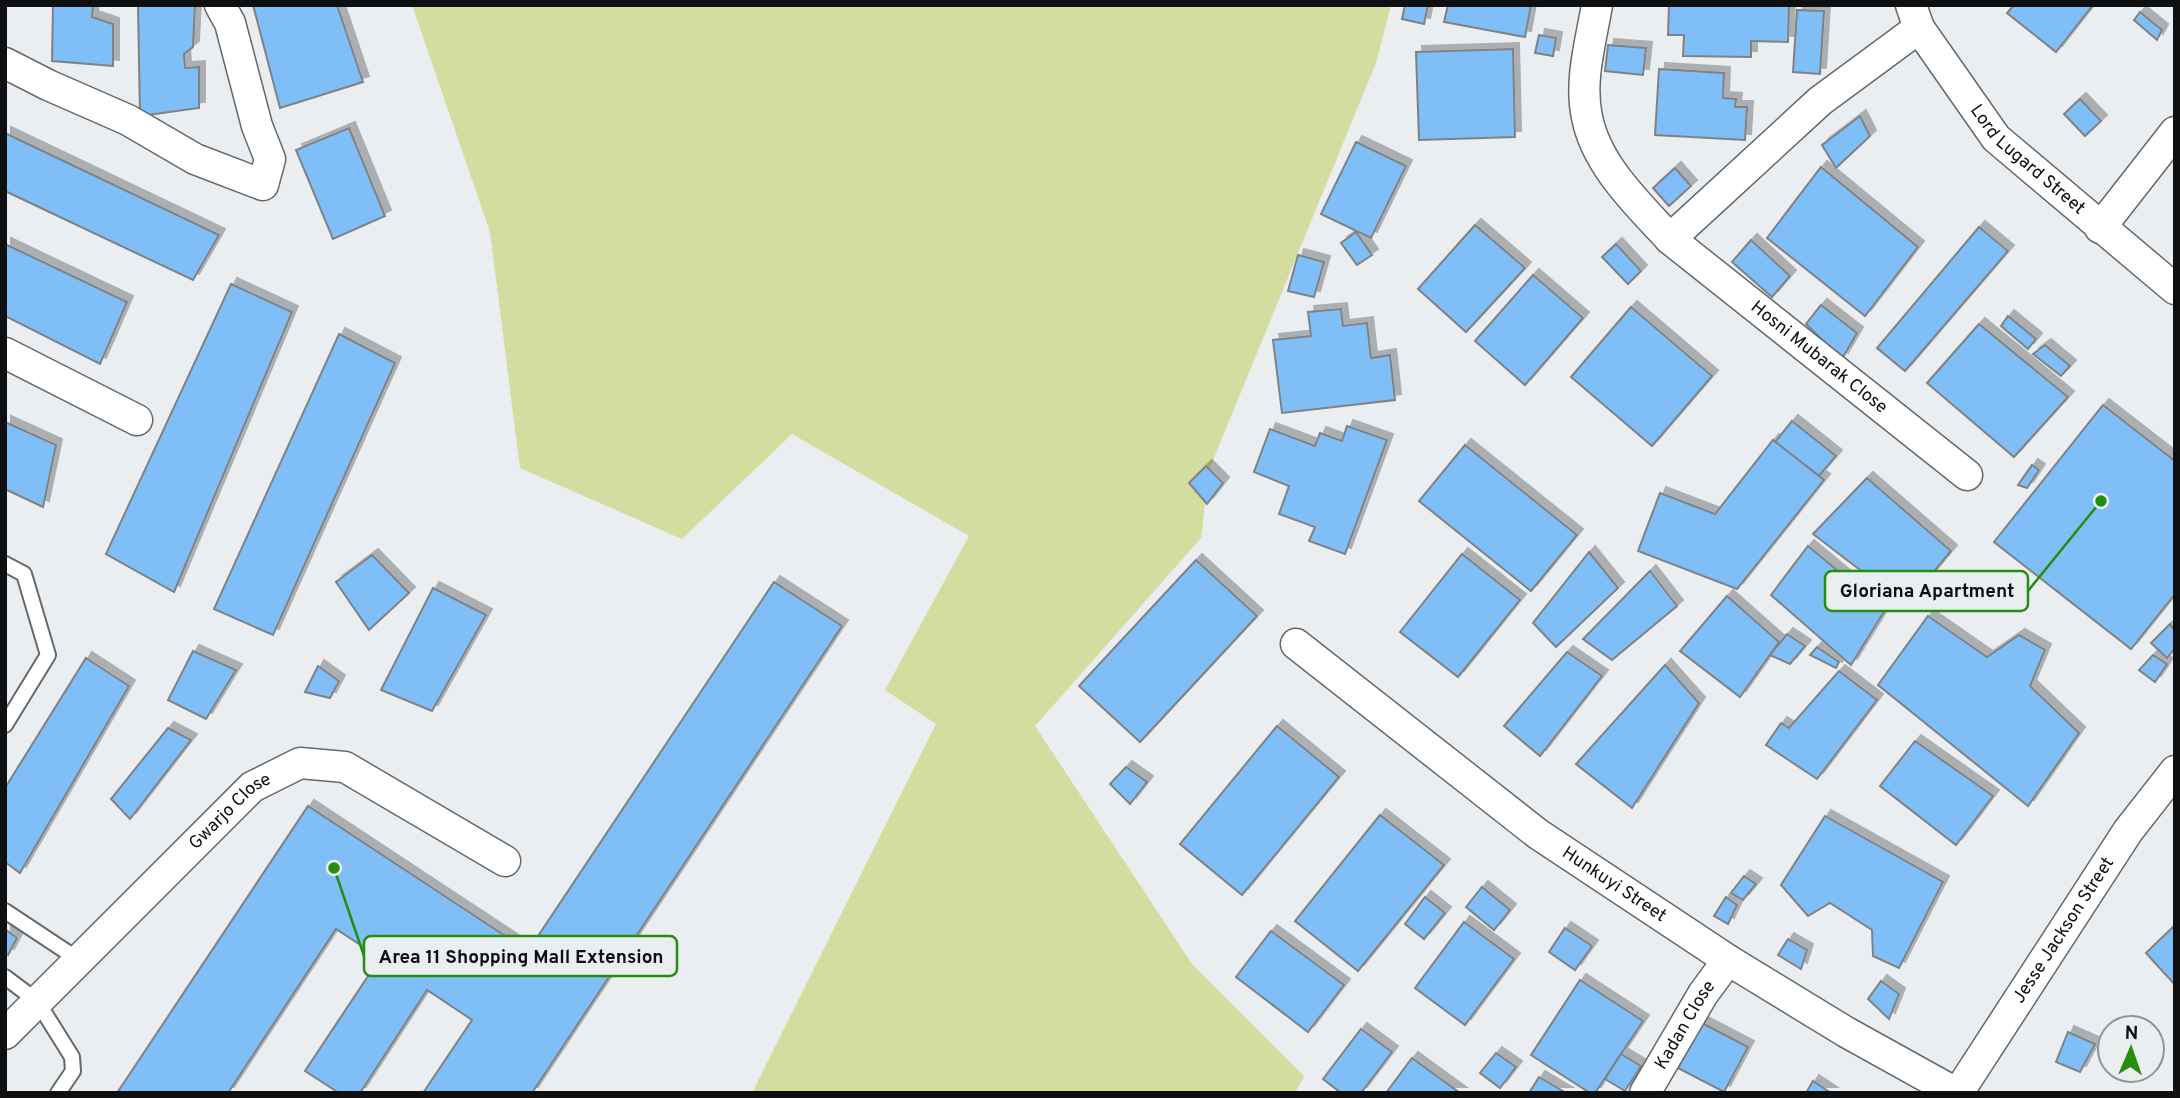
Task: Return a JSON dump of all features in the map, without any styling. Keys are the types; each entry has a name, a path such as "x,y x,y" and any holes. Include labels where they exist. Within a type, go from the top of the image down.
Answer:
{"street":[{"path":"5,63 128,120 195,159 263,185 270,159 257,126 230,23 220,5"},
{"name":"Hosni Mubarak Close","path":"1597,5 1585,74 1587,117 1602,158 1634,200 1671,239 1968,475"},
{"path":"1671,239 1915,16"},
{"name":"Lord Lugard Street","path":"1915,16 1996,138 2099,228 2175,289"},
{"path":"2099,228 2175,132"},
{"path":"5,353 137,419"},
{"name":"Hunkuyi Street","path":"1296,643 1538,834 1728,960 1846,1031 1957,1093"},
{"name":"Gwarjo Close","path":"5,1034 252,787 299,763 345,767 505,861"},
{"name":"Jesse Jackson Street","path":"1957,1093 2128,831 2175,771"},
{"name":"Kadan Close","path":"1645,1093 1703,993 1728,960"}],"lane":[{"path":"5,564 23,574 48,655 5,725"},
{"path":"5,911 79,960"},
{"path":"5,977 37,1001 72,1056 73,1071 58,1093"}],"green space":[{"path":"412,5 1391,5 1376,63 1209,470 1201,538 1035,726 1192,964 1304,1076 1295,1093 752,1093 936,724 885,690 969,536 792,434 682,539 520,468 490,232"}],"building":[{"path":"53,5 93,5 92,17 113,24 113,66 52,61"},
{"path":"138,5 195,5 193,47 184,54 185,68 199,67 199,108 140,116"},
{"path":"253,5 337,5 363,82 280,108"},
{"path":"1405,5 1428,5 1424,24 1402,19"},
{"path":"1448,5 1531,5 1525,37 1444,22"},
{"path":"1669,5 1789,5 1788,42 1751,41 1751,57 1683,56 1684,35 1668,35"},
{"path":"2014,5 2093,5 2056,52 2007,13"},
{"path":"1797,10 1824,11 1820,74 1793,72"},
{"path":"2140,12 2162,30 2157,40 2134,20"},
{"path":"1539,35 1556,38 1553,56 1535,53"},
{"path":"1608,45 1646,48 1643,75 1605,71"},
{"path":"1513,49 1515,137 1419,140 1416,52"},
{"path":"1659,69 1724,73 1723,98 1736,99 1735,107 1747,107 1745,140 1655,135"},
{"path":"2080,99 2101,121 2085,136 2064,114"},
{"path":"1860,116 1870,136 1836,168 1822,145"},
{"path":"349,128 385,216 333,239 296,150"},
{"path":"5,133 219,235 193,280 5,191"},
{"path":"1356,142 1406,166 1371,238 1321,214"},
{"path":"1821,167 1918,247 1865,316 1767,238"},
{"path":"1675,168 1691,186 1669,206 1653,188"},
{"path":"1475,225 1525,268 1466,332 1418,289"},
{"path":"1979,227 2008,251 1905,371 1877,348"},
{"path":"1356,232 1372,255 1357,265 1341,243"},
{"path":"1751,240 1790,276 1772,297 1732,262"},
{"path":"5,244 127,302 100,364 5,316"},
{"path":"1616,244 1641,271 1628,284 1602,257"},
{"path":"1298,255 1324,262 1314,297 1288,291"},
{"path":"1533,275 1583,318 1525,385 1475,341"},
{"path":"231,284 292,312 174,592 106,554"},
{"path":"1821,305 1857,333 1842,359 1806,324"},
{"path":"1631,307 1712,376 1652,446 1571,377"},
{"path":"1341,309 1343,326 1367,323 1371,358 1390,355 1395,400 1282,413 1273,340 1311,336 1308,312"},
{"path":"2008,316 2036,339 2028,349 2001,326"},
{"path":"1979,324 2068,397 2014,457 1927,383"},
{"path":"339,334 395,363 273,635 214,609"},
{"path":"2045,345 2070,366 2061,376 2033,354"},
{"path":"2103,405 2175,461 2175,594 2131,649 1994,542"},
{"path":"1792,421 1836,456 1819,476 1775,442"},
{"path":"5,422 56,445 43,507 5,489"},
{"path":"1347,426 1387,440 1345,554 1309,541 1315,527 1279,514 1289,486 1254,472 1270,429 1315,446 1320,433 1342,441"},
{"path":"1773,440 1824,480 1737,589 1638,551 1660,493 1715,514"},
{"path":"1465,445 1577,535 1531,591 1419,501"},
{"path":"2032,465 2039,470 2027,488 2018,485"},
{"path":"1206,466 1223,483 1207,504 1189,483"},
{"path":"1867,478 1951,551 1906,605 1813,534"},
{"path":"1808,546 1885,610 1851,665 1771,595"},
{"path":"1589,552 1618,588 1556,647 1533,623"},
{"path":"1462,554 1520,600 1458,677 1400,632"},
{"path":"372,555 409,593 369,630 336,582"},
{"path":"1196,560 1257,616 1140,742 1079,686"},
{"path":"1650,571 1677,606 1612,660 1583,639"},
{"path":"774,582 842,626 532,1093 423,1093 472,1020 427,990 360,1093 339,1093 305,1071 380,958 336,929 228,1093 117,1093 308,806 528,951"},
{"path":"433,588 486,615 432,711 381,690"},
{"path":"1727,596 1779,642 1740,697 1680,651"},
{"path":"1928,616 1987,657 2019,635 2045,650 2030,686 2079,733 2028,806 1878,685"},
{"path":"2170,624 2175,631 2175,648 2167,658 2151,643"},
{"path":"1787,634 1805,646 1790,664 1770,655"},
{"path":"1817,647 1839,662 1836,668 1810,655"},
{"path":"193,651 236,670 206,719 168,700"},
{"path":"1567,652 1602,676 1540,756 1504,726"},
{"path":"2153,655 2167,664 2155,682 2139,670"},
{"path":"86,658 129,686 20,873 5,862 5,788"},
{"path":"1665,665 1699,703 1632,808 1576,764"},
{"path":"318,666 339,681 330,698 305,692"},
{"path":"1839,671 1877,700 1817,779 1766,745 1781,723 1789,728"},
{"path":"1277,726 1339,777 1242,895 1180,844"},
{"path":"168,728 191,740 130,819 111,799"},
{"path":"1915,741 1993,796 1956,845 1880,786"},
{"path":"1126,767 1147,782 1130,804 1110,784"},
{"path":"1380,815 1444,865 1358,971 1295,921"},
{"path":"1825,816 1943,882 1899,968 1873,956 1872,930 1830,903 1808,916 1781,885"},
{"path":"1744,876 1756,884 1743,900 1731,893"},
{"path":"1482,887 1510,910 1494,930 1466,907"},
{"path":"1425,897 1445,913 1424,939 1405,924"},
{"path":"1726,897 1737,905 1728,924 1714,916"},
{"path":"1464,922 1514,959 1465,1025 1415,988"},
{"path":"2175,925 2175,985 2146,953"},
{"path":"1565,928 1592,946 1575,970 1549,952"},
{"path":"5,929 17,938 8,955 5,953"},
{"path":"1271,931 1344,985 1308,1032 1236,977"},
{"path":"1788,939 1807,950 1801,969 1778,955"},
{"path":"1580,980 1643,1021 1595,1093 1590,1093 1531,1055"},
{"path":"1881,981 1899,994 1889,1019 1868,999"},
{"path":"1702,1023 1748,1047 1724,1092 1678,1068"},
{"path":"1361,1029 1392,1052 1361,1093 1341,1093 1323,1079"},
{"path":"2068,1032 2095,1044 2080,1072 2056,1062"},
{"path":"1496,1053 1516,1067 1500,1088 1480,1073"},
{"path":"1621,1054 1641,1066 1625,1091 1605,1079"},
{"path":"1412,1058 1460,1093 1386,1093"},
{"path":"1539,1077 1566,1093 1529,1093"},
{"path":"1813,1081 1831,1093 1806,1093"}],"place":[{"name":"Gloriana Apartment","path":"2101,501"},
{"name":"Area 11 Shopping Mall Extension","path":"334,868"}]}
